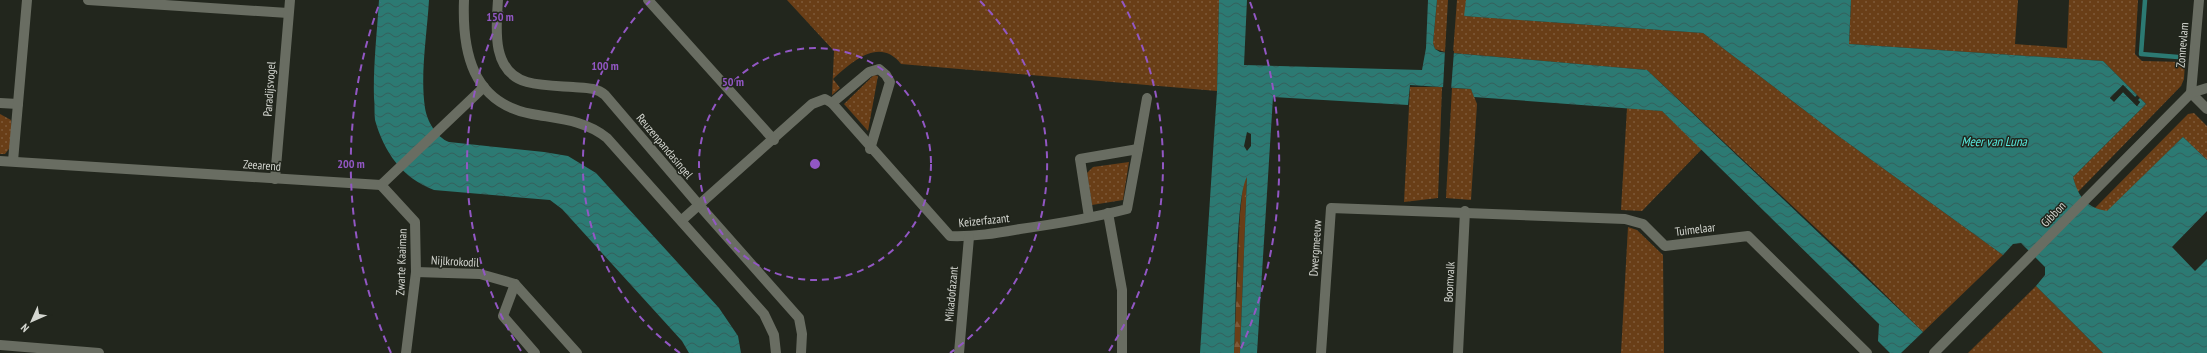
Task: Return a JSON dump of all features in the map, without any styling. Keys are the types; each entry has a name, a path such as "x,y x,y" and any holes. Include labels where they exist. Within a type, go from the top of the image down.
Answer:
{"street":[{"path":"13,161 27,0"},
{"path":"88,0 288,13"},
{"name":"Paradijsvogel","path":"275,179 290,0"},
{"path":"464,0 463,24 466,49 472,68 484,87 498,99 523,112 581,123 601,133 682,220 764,314 774,336 776,353"},
{"name":"Reuzenpandasingel","path":"498,0 497,46 502,59 510,72 528,82 599,90 699,206 799,318 802,334 801,353"},
{"path":"648,0 774,140"},
{"name":"Zonnevlam","path":"2191,93 2199,0"},
{"path":"682,220 819,100 825,99 832,103 874,69 880,69 890,82 870,149"},
{"path":"381,185 484,87"},
{"path":"2207,88 2191,93 2207,109"},
{"name":"Gibbon","path":"1934,353 2191,93"},
{"name":"Keizerfazant","path":"832,103 870,149 950,236 969,237 1108,214 1127,209 1147,98"},
{"path":"0,103 18,104"},
{"path":"1089,217 1080,159 1138,149"},
{"name":"Zeearend","path":"0,161 381,185"},
{"name":"Zwarte Kaaiman","path":"381,185 415,222 416,272 406,353"},
{"name":"Dwergmeeuw","path":"1321,353 1330,208 1465,212"},
{"name":"Boomvalk","path":"1458,353 1465,212"},
{"name":"Tuimelaar","path":"1465,212 1636,221 1643,224 1665,246 1748,236 1867,353"},
{"path":"1108,214 1122,290 1122,353"},
{"name":"Mikadofazant","path":"959,353 969,237"},
{"name":"Nijlkrokodil","path":"416,272 480,274 515,284"},
{"path":"535,353 503,316 515,284 577,353"},
{"path":"0,346 99,353"}],"green space":[{"path":"787,0 1219,0 1217,91 901,64 892,56 884,52 875,52 857,60 833,79 840,88 832,95 834,51"},
{"path":"1437,0 1448,0 1445,52 1435,49 1433,43"},
{"path":"1457,0 1466,0 1465,16 1703,33 1837,135 2003,255 1923,332 1850,260 1647,70 1453,53"},
{"path":"1851,0 2018,0 2015,44 2067,48 2069,0 2138,0 2135,54 2142,61 2185,62 2184,79 2181,86 2077,193 2073,177 2146,104 2103,61 1849,44"},
{"path":"874,75 878,76 868,131 844,104"},
{"path":"1410,87 1442,87 1438,198 1404,202"},
{"path":"1452,88 1471,89 1477,104 1471,200 1446,198"},
{"path":"1627,108 1662,111 1702,149 1642,211 1621,210"},
{"path":"2194,113 2207,126 2207,160 2183,137 2107,212 2094,209 2188,114"},
{"path":"0,114 11,120 12,145 5,154 0,154"},
{"path":"1129,162 1123,200 1092,205 1087,173 1093,167"},
{"path":"1247,176 1240,353 1234,353 1240,214 1243,185"},
{"path":"1628,227 1637,230 1663,255 1664,353 1621,353"},
{"path":"2036,286 2103,353 1968,353"}],"water":[{"path":"379,0 429,0 423,82 425,108 433,128 444,140 449,142 568,156 596,173 719,308 738,336 741,353 689,353 682,341 562,209 550,200 434,190 423,185 404,171 389,153 375,120 374,74"},
{"path":"1219,0 1247,0 1244,65 1422,70 1426,48 1428,0 1437,0 1433,43 1435,49 1440,52 1647,70 1923,332 1901,353 1890,353 1878,341 1879,324 1662,111 1474,97 1471,89 1410,85 1408,105 1273,97 1257,353 1240,353 1247,177 1243,188 1238,233 1234,353 1200,353 1217,91","holes":["1247,132 1251,134 1251,146 1247,151 1244,146"]},
{"name":"Meer van Luna","path":"1466,0 1851,0 1849,44 2103,61 2137,95 2135,97 2123,85 2110,98 2114,101 2123,92 2137,106 2140,102 2138,100 2140,98 2146,104 2073,177 2075,184 2084,200 2094,207 2107,211 2183,137 2207,160 2207,211 2172,247 2195,271 2207,259 2207,353 2103,353 2036,286 2045,275 2045,267 2021,243 2013,244 2003,255 1837,135 1703,33 1464,16"}],"pier":[{"path":"1445,50 1454,51 1451,90 1443,89"},
{"path":"2123,85 2136,98 2134,99 2123,88 2113,98 2123,90 2137,103 2136,99 2140,102 2137,106 2123,92 2114,102 2110,98"}],"waterway":[{"path":"2145,0 2141,54 2178,57"}]}
